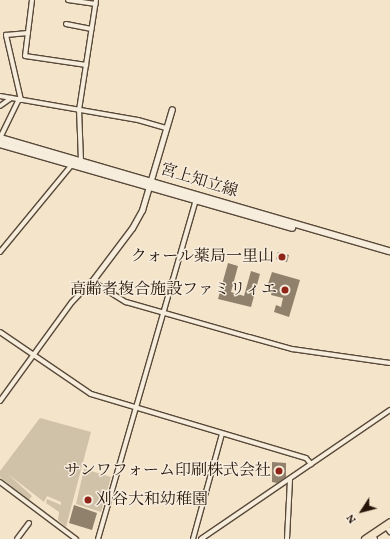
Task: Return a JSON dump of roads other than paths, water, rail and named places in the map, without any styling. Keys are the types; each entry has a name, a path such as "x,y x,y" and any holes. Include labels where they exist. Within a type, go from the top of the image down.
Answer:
{"main road":[{"name":"宮上知立線","path":"0,138 151,180 390,251"},
{"name":"宮上知立線","path":"0,144 70,166 196,199 390,255"},
{"path":"364,539 374,536 388,523"}],"street":[{"path":"32,0 25,56 86,65"},
{"path":"68,0 96,2 79,110 81,161"},
{"path":"66,24 92,29"},
{"path":"0,138 20,100 6,35 28,33"},
{"path":"0,96 138,120 166,128"},
{"path":"0,106 11,98"},
{"path":"0,401 32,356 132,228 151,180 172,109"},
{"path":"0,252 70,166"},
{"path":"98,539 196,199"},
{"path":"92,281 126,302 284,347 390,363"},
{"path":"0,332 32,356 91,394 306,458 311,464"},
{"path":"201,539 390,410"},
{"path":"193,539 222,434"},
{"path":"287,539 290,479"},
{"path":"0,482 76,539"},
{"path":"17,539 29,523"},
{"path":"388,523 390,532"}],"place":[{"name":"クォール薬局一里山","path":"282,257"},
{"name":"高齢者複合施設ファミリィエ","path":"285,290"},
{"name":"サンワフォーム印刷株式会社","path":"279,471"},
{"name":"刈谷大和幼稚園","path":"88,500"}]}
